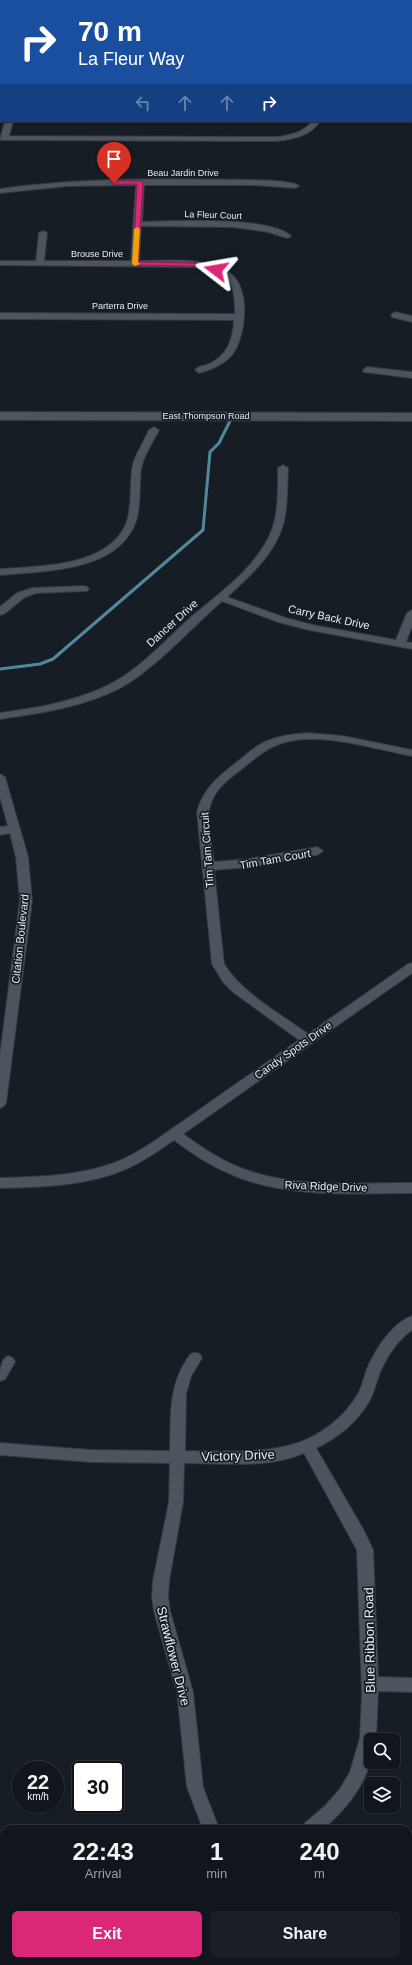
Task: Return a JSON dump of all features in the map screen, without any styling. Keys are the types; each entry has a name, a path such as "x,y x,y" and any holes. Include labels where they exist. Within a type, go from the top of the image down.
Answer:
{"main road":[{"name":"East Thompson Road","path":"0,416 412,417"}],"street":[{"path":"9,122 2,138 270,139 301,134 312,128 315,122"},
{"path":"135,264 140,183"},
{"name":"Beau Jardin Drive","path":"0,192 41,185 254,183 295,186"},
{"name":"La Fleur Court","path":"137,224 230,225 262,229 287,236"},
{"path":"40,264 43,233"},
{"name":"Brouse Drive","path":"0,263 193,265 216,270 228,275 237,286 239,317"},
{"path":"395,315 412,319"},
{"name":"Parterra Drive","path":"0,316 239,317"},
{"path":"199,370 217,364 228,354 238,334 239,317"},
{"path":"367,370 412,375"},
{"path":"0,572 65,566 86,560 111,548 124,537 132,520 137,467 154,430"},
{"name":"Dancer Drive","path":"0,716 60,707 87,699 112,687 140,668 259,560 274,536 282,511 283,468"},
{"path":"43,568 46,589"},
{"path":"0,612 21,595 35,590 84,589"},
{"name":"Carry Back Drive","path":"220,597 282,620 313,628 412,646"},
{"path":"400,644 412,614"},
{"name":"Tim Tam Circuit","path":"307,1040 237,989 227,979 221,969 216,956 203,812 209,792 219,781 266,746 288,738 308,736 328,738 412,753"},
{"name":"Citation Boulevard","path":"0,777 24,868 26,901 0,1103"},
{"path":"0,831 14,829"},
{"name":"Tim Tam Court","path":"208,866 260,863 317,851"},
{"name":"Candy Spots Drive","path":"174,1134 412,967"},
{"path":"0,1183 63,1180 94,1173 135,1160 174,1134"},
{"name":"Riva Ridge Drive","path":"174,1134 209,1160 236,1173 264,1182 295,1187 412,1188"},
{"name":"Victory Drive","path":"0,1449 91,1456 178,1457 260,1457 294,1451 333,1432 354,1412 364,1397 375,1367 386,1348 400,1331 412,1322"},
{"name":"Strawflower Drive","path":"195,1358 184,1375 179,1394 175,1510 160,1581 160,1597 185,1692 195,1787 209,1825"},
{"path":"0,1375 8,1362"},
{"name":"Blue Ribbon Road","path":"307,1446 358,1534 365,1550 368,1568 371,1723 368,1745 362,1768 344,1798 316,1825"},
{"path":"370,1684 412,1685"}],"waterway":[{"path":"0,669 40,664 53,659 203,530 210,452 219,443 232,417"}],"slow traffic":[{"path":"137,229 135,264 137,264"}],"route":[{"path":"114,183 140,183 135,264 183,264 216,270"}]}
